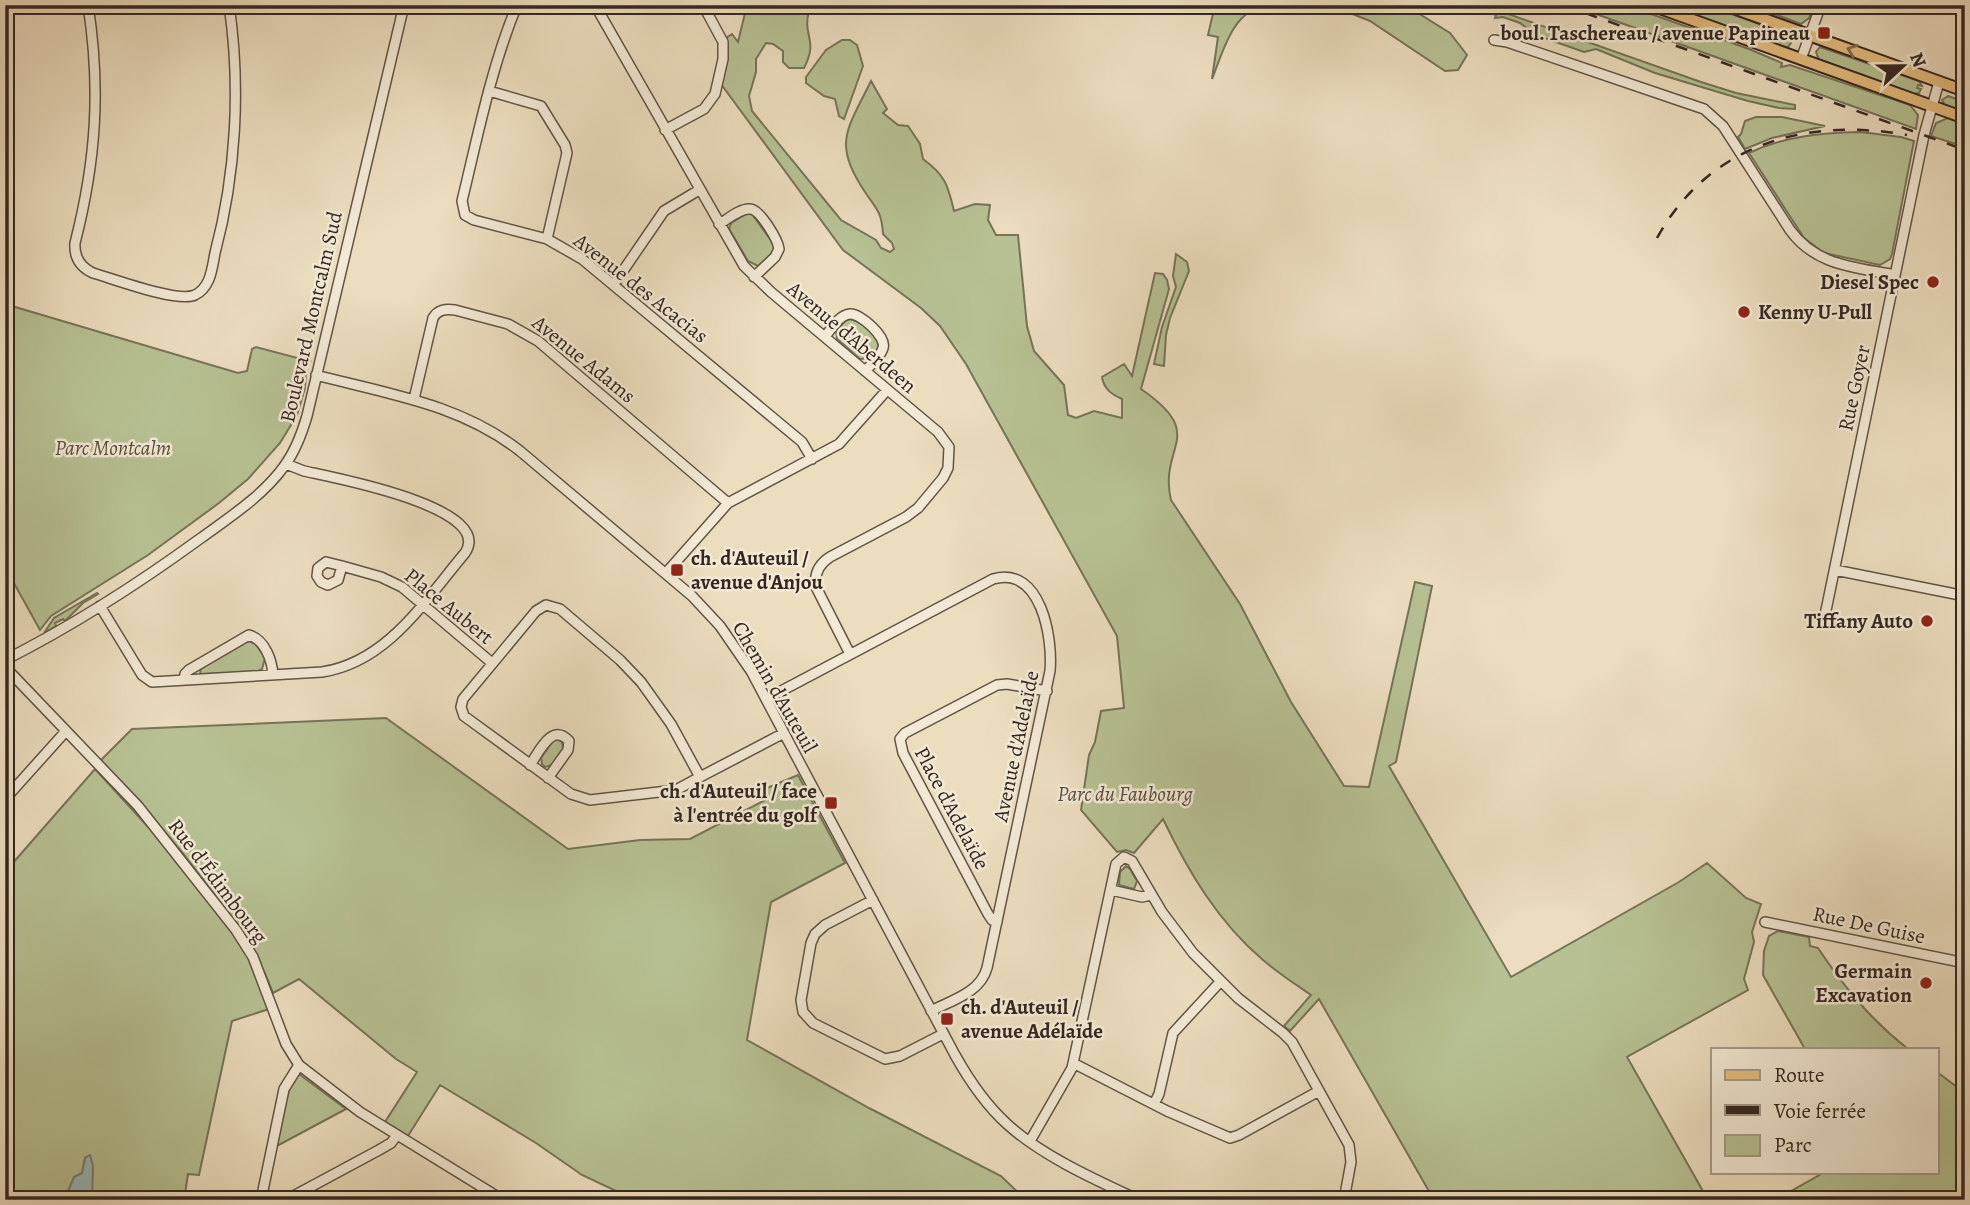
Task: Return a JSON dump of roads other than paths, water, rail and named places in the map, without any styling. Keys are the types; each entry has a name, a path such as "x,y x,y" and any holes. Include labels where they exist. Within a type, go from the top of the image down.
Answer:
{"main road":[{"path":"1651,5 1965,118"},
{"path":"1725,5 1965,91"}],"street":[{"path":"88,5 96,75 96,118 90,177 75,243 75,255 83,267 93,273 181,298 196,294 207,283 226,204 233,148 235,93 229,5"},
{"name":"Boulevard Montcalm Sud","path":"5,660 100,606 170,561 236,512 261,491 286,464 302,434 404,5"},
{"name":"Avenue des Acacias","path":"517,5 500,46 462,201 463,212 470,219 547,239 582,259 802,442 812,458"},
{"name":"Avenue d'Aberdeen","path":"595,5 740,260 754,277 944,438 949,447 950,462 943,478 915,511 830,557 819,568 815,578 816,587 850,654"},
{"path":"665,130 704,108 715,94 724,54 723,42 703,5"},
{"path":"1801,59 1821,5"},
{"path":"1494,40 1507,42 1704,109 1723,126 1790,230 1803,245 1824,259 1895,275"},
{"name":"Rue Goyer","path":"1824,620 1931,106 1939,82"},
{"path":"489,91 541,106 565,145 567,161 547,239"},
{"path":"614,284 664,211 699,190"},
{"path":"719,224 747,209 753,209 760,214 777,240 779,249 775,257 754,277"},
{"name":"Avenue Adams","path":"414,399 433,318 438,312 455,310 508,324 538,341 728,503"},
{"path":"825,337 840,319 850,314 878,333 883,341 883,349 865,371"},
{"name":"Chemin d'Auteuil","path":"316,375 414,399 467,418 510,443 700,603 739,652 943,1034 989,1105 1013,1129 1030,1141 1139,1200"},
{"path":"666,573 728,503 848,436 887,390"},
{"path":"100,606 145,678 156,682 322,672 355,664 385,644 468,549 470,540 464,528 440,511 409,497 286,464"},
{"name":"Place Aubert","path":"342,566 388,580 422,604 492,663"},
{"path":"1835,570 1965,596"},
{"name":"Avenue d'Adelaïde","path":"766,699 993,579 1013,578 1032,591 1048,629 1052,652 1047,691 987,968 982,981 975,988 931,1011"},
{"path":"700,777 671,724 641,682 620,660 560,609 546,606 536,611 463,699 462,712 468,720 576,797 590,800 676,790 784,733"},
{"path":"184,680 189,670 249,635 259,640 267,653 273,676"},
{"name":"Rue d'Édimbourg","path":"5,667 155,826 239,935 260,972 289,1050 299,1065 343,1100 503,1200"},
{"name":"Place d'Adelaïde","path":"997,922 990,918 962,865 903,753 900,738 997,685 1007,684 1047,691"},
{"path":"5,799 66,731"},
{"path":"530,765 551,736 563,735 569,741 568,750 548,778"},
{"path":"1030,1141 1073,1063 1116,864 1124,857 1132,861 1151,895 1183,941 1220,982 1287,1036 1349,1145 1351,1162 1344,1200"},
{"path":"1111,890 1142,897 1151,895"},
{"path":"873,900 825,925 814,934 801,1000 803,1012 813,1023 885,1059 900,1056 943,1034"},
{"name":"Rue De Guise","path":"1765,922 1965,963"},
{"path":"1154,1104 1173,1033 1220,982"},
{"path":"1073,1063 1219,1135 1235,1137 1320,1091"},
{"path":"261,1200 284,1089 299,1065"},
{"path":"286,1200 385,1147 397,1135"},
{"path":"482,1200 488,1191"}],"water":[{"path":"90,1155 93,1166 92,1200 50,1200 68,1191 74,1177 82,1173 85,1158"}],"railway":[{"path":"1563,5 1965,150"},
{"path":"1657,238 1679,206 1704,180 1732,159 1764,144 1797,135 1833,130 1869,130 1907,135"}],"place":[{"name":"boul. Taschereau / avenue Papineau","path":"1824,33"},
{"name":"Diesel Spec","path":"1933,282"},
{"name":"Kenny U-Pull","path":"1744,312"},
{"name":"ch. d'Auteuil / avenue d'Anjou","path":"677,570"},
{"name":"Tiffany Auto","path":"1927,621"},
{"name":"ch. d'Auteuil / face à l'entrée du golf","path":"831,803"},
{"name":"Germain Excavation","path":"1926,983"},
{"name":"ch. d'Auteuil / avenue Adélaïde","path":"947,1019"}],"park label":[{"name":"Parc Montcalm","path":"113,448"},
{"name":"Parc du Faubourg","path":"1125,794"}]}
